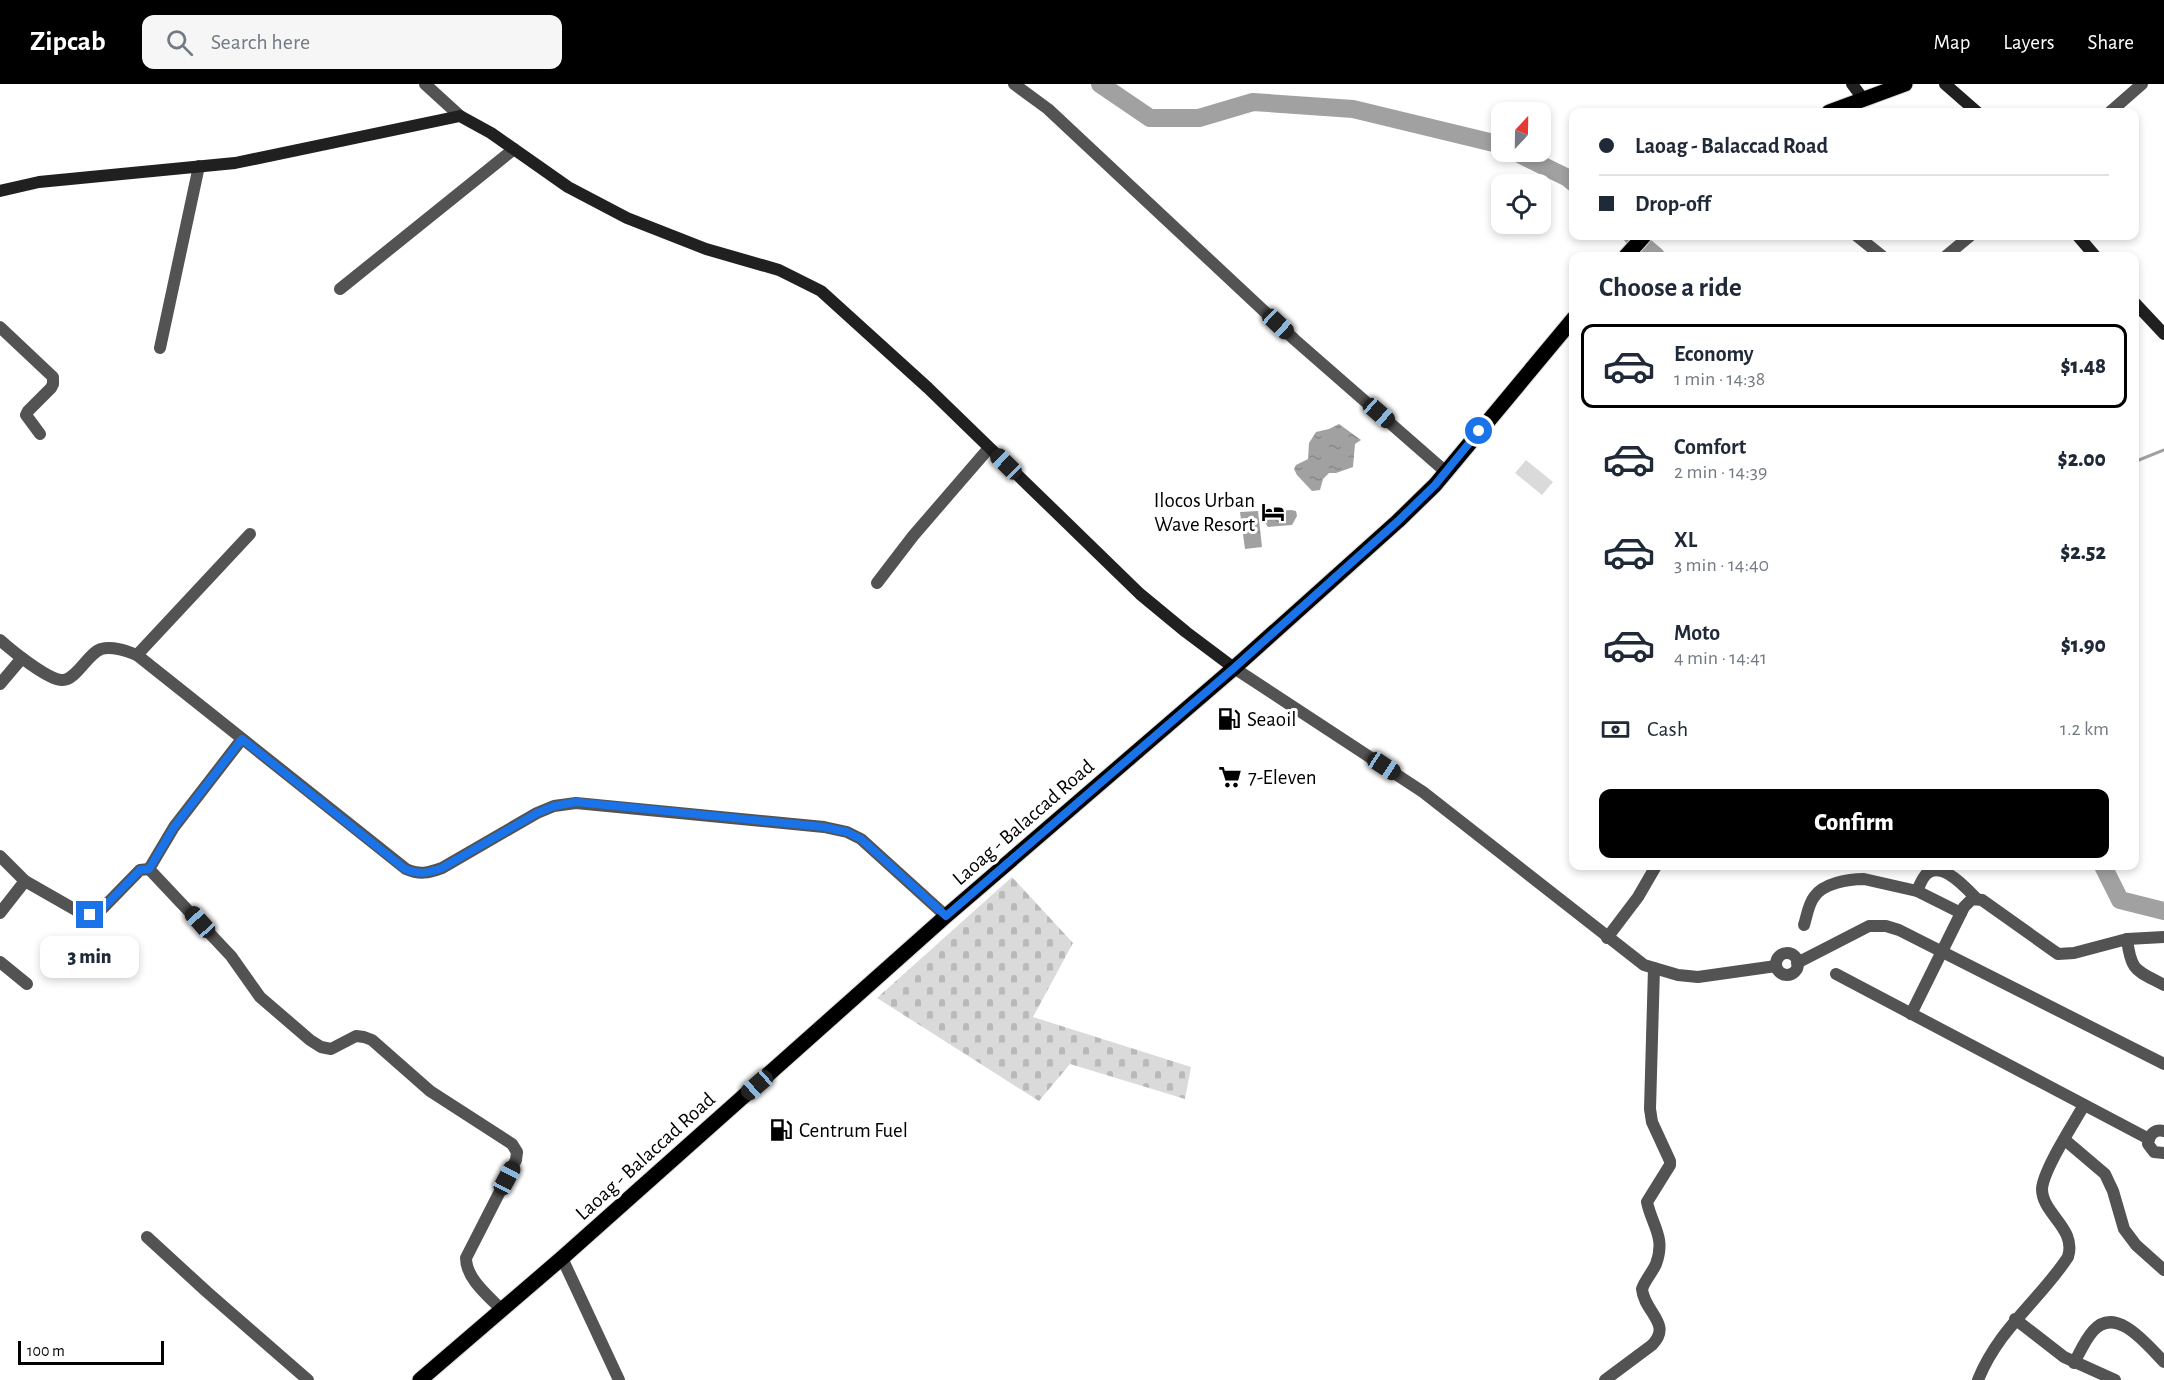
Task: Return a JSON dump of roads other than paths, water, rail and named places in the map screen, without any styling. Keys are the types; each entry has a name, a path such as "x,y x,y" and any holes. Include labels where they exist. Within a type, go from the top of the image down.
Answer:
{"main road":[{"path":"1841,108 1905,84"},
{"path":"1630,252 1640,240"},
{"name":"Laoag - Balaccad Road","path":"420,1380 562,1258 946,916 1234,668 1398,521 1446,472 1569,324"}],"street":[{"path":"425,84 460,116 491,133 568,187 627,218 706,249 779,270 821,291 928,388 1140,594 1186,632 1234,668 1423,792 1607,938 1644,964 1678,975 1698,977 1776,966 1778,958 1785,954 1793,956 1797,963 1869,926 1878,925 1899,930 2164,1064"},
{"path":"1014,84 1048,109 1295,340 1446,472"},
{"path":"1852,84 1864,100"},
{"path":"1945,84 1972,108"},
{"path":"2115,108 2142,84"},
{"path":"0,191 39,182 235,163 460,116"},
{"path":"340,289 514,149"},
{"path":"160,348 199,166"},
{"path":"1862,240 1877,252"},
{"path":"1951,252 1965,240"},
{"path":"2081,240 2092,252"},
{"path":"2139,307 2164,334"},
{"path":"0,327 53,377 51,388 26,415 40,434"},
{"path":"878,584 913,536 989,448"},
{"path":"137,655 250,534"},
{"path":"0,640 22,658 64,681 69,679 100,649 111,648 137,655 405,869 417,874 427,874 442,868 537,813 554,806 576,802 824,827 847,832 861,839 946,916"},
{"path":"0,684 22,658"},
{"path":"149,869 174,827 242,739"},
{"path":"0,856 26,881 81,913 90,915 98,913 140,870 149,869"},
{"path":"149,869 231,956 260,997 310,1040 321,1047 331,1049 356,1036 364,1036 372,1040 430,1091 512,1144 517,1152 516,1160 466,1258 470,1276 501,1309"},
{"path":"1607,938 1638,897 1654,870"},
{"path":"1917,891 1924,877 1929,872 1937,870 1957,879 1977,899 2058,954 2074,953 2127,939 2164,937"},
{"path":"1804,925 1814,895 1820,890 1845,880 1864,879 1917,891 1961,913"},
{"path":"0,914 26,881"},
{"path":"1911,1014 1961,913 1968,902 1977,899"},
{"path":"2127,939 2132,965 2164,985"},
{"path":"0,962 27,984"},
{"path":"1605,1380 1652,1346 1661,1334 1659,1323 1645,1301 1642,1289 1655,1266 1660,1245 1657,1228 1647,1202 1670,1165 1652,1122 1650,1109 1654,968"},
{"path":"1836,974 2149,1139"},
{"path":"1978,1380 1989,1356 2015,1319 2063,1265 2070,1250 2068,1238 2043,1195 2042,1187 2084,1105"},
{"path":"2164,1131 2155,1131 2149,1139 2150,1149 2159,1154 2164,1153"},
{"path":"2065,1140 2104,1174 2113,1191 2124,1229 2136,1245 2164,1270"},
{"path":"147,1237 308,1380"},
{"path":"562,1258 620,1380"},
{"path":"2015,1319 2074,1363 2115,1380"},
{"path":"2074,1363 2094,1329 2102,1323 2112,1322 2123,1324 2164,1362"}],"water":[{"path":"1339,424 1361,440 1355,444 1353,467 1329,473 1323,479 1320,490 1312,491 1294,469 1296,465 1308,459 1309,443 1316,432"},
{"path":"1258,511 1262,547 1245,549 1240,512"},
{"path":"1296,511 1297,516 1292,525 1268,527 1264,521 1267,512"}],"waterway":[{"path":"1100,84 1150,118 1199,118 1253,102 1353,109 1491,142"},
{"path":"1535,162 1569,179"},
{"path":"1637,240 1651,252"},
{"path":"2139,460 2164,450"},
{"path":"2105,870 2120,900 2164,911"}],"place":[{"name":"Ilocos Urban Wave Resort","path":"1273,512"},
{"name":"Seaoil","path":"1229,719"},
{"name":"7-Eleven","path":"1230,777"},
{"name":"Centrum Fuel","path":"781,1130"}]}
